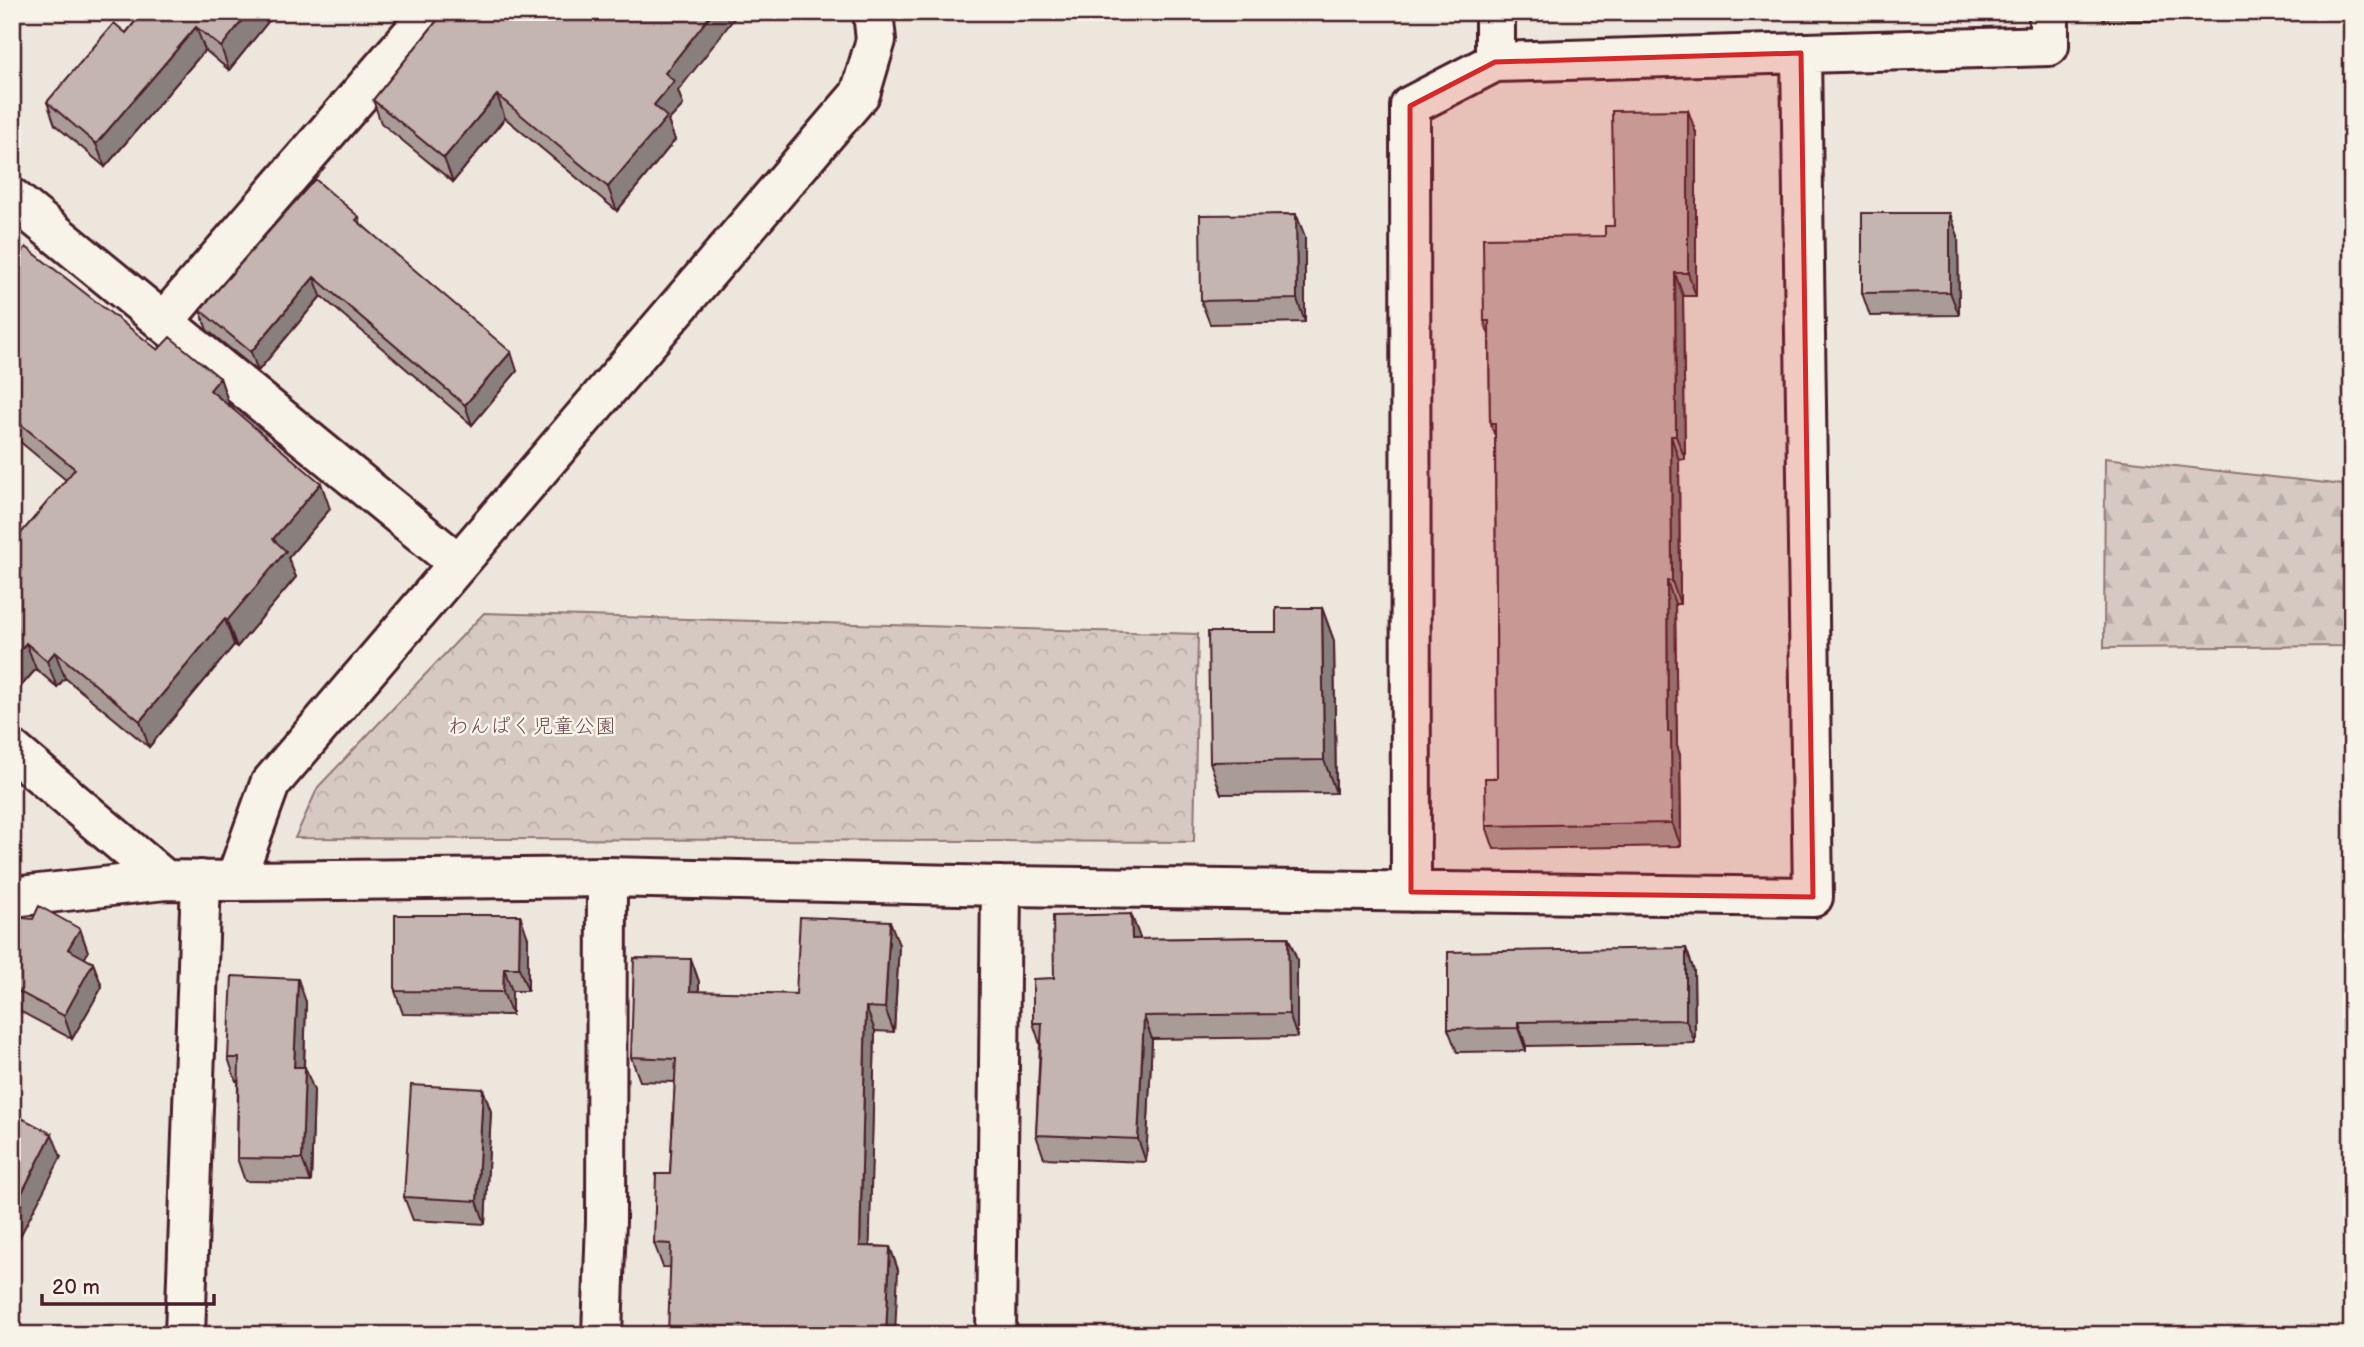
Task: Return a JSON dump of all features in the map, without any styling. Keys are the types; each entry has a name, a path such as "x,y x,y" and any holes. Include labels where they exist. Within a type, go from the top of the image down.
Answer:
{"street":[{"path":"163,322 431,12"},
{"path":"185,1335 200,880 270,784 860,94 876,40 873,12"},
{"path":"1495,12 1496,62"},
{"path":"1411,891 1410,106 1496,62 2049,46 2049,12"},
{"path":"12,897 200,880 607,877 1001,886 1812,897 1801,53"},
{"path":"12,198 458,563"},
{"path":"12,750 200,880"},
{"path":"602,1335 606,1221 607,877"},
{"path":"996,1335 1001,886"}],"highlighted area":[{"path":"1801,53 1813,897 1411,892 1410,106 1495,62"}],"green space":[{"path":"2105,458 2352,486 2352,646 2104,648"},
{"name":"わんぱく児童公園","path":"484,613 1198,634 1194,842 295,838 318,787"}],"building":[{"path":"143,12 249,12 221,47 196,27 96,144 47,102 114,23 126,33"},
{"path":"444,12 713,12 665,73 674,81 654,105 667,117 608,187 497,95 444,158 373,100"},
{"path":"1688,110 1688,273 1675,273 1676,436 1671,436 1672,581 1667,581 1668,732 1671,732 1672,823 1486,826 1485,778 1497,778 1495,423 1490,423 1489,321 1484,321 1483,238 1605,236 1605,226 1614,226 1612,111"},
{"path":"315,179 359,217 356,220 511,352 465,405 314,277 251,352 200,310"},
{"path":"1862,213 1950,213 1950,292 1862,293"},
{"path":"1296,214 1297,299 1201,301 1200,215"},
{"path":"26,247 158,350 170,337 220,378 210,390 321,483 273,539 286,551 140,721 55,652 47,661 26,643 12,660 12,544 75,469 12,417 12,265"},
{"path":"1276,608 1322,608 1324,760 1210,762 1208,632 1276,632"},
{"path":"39,906 80,929 68,949 93,963 64,1016 12,988 12,917 33,919"},
{"path":"1131,914 1132,939 1288,937 1289,1014 1144,1016 1138,1139 1036,1135 1042,1023 1033,1023 1033,979 1054,978 1053,916"},
{"path":"395,915 520,915 519,968 504,968 503,992 395,991"},
{"path":"800,917 890,921 885,1008 866,1007 860,1246 890,1247 886,1335 668,1335 671,1244 654,1243 656,1174 670,1174 676,1059 631,1057 634,958 691,959 690,991 796,994"},
{"path":"1686,948 1686,1020 1518,1022 1518,1028 1448,1029 1448,952"},
{"path":"232,976 298,979 294,1067 305,1067 302,1159 237,1158 239,1058 228,1058"},
{"path":"411,1085 483,1089 477,1201 404,1197"},
{"path":"12,1113 52,1134 12,1212"},
{"path":"227,1328 296,1332 296,1335 227,1335"}]}
